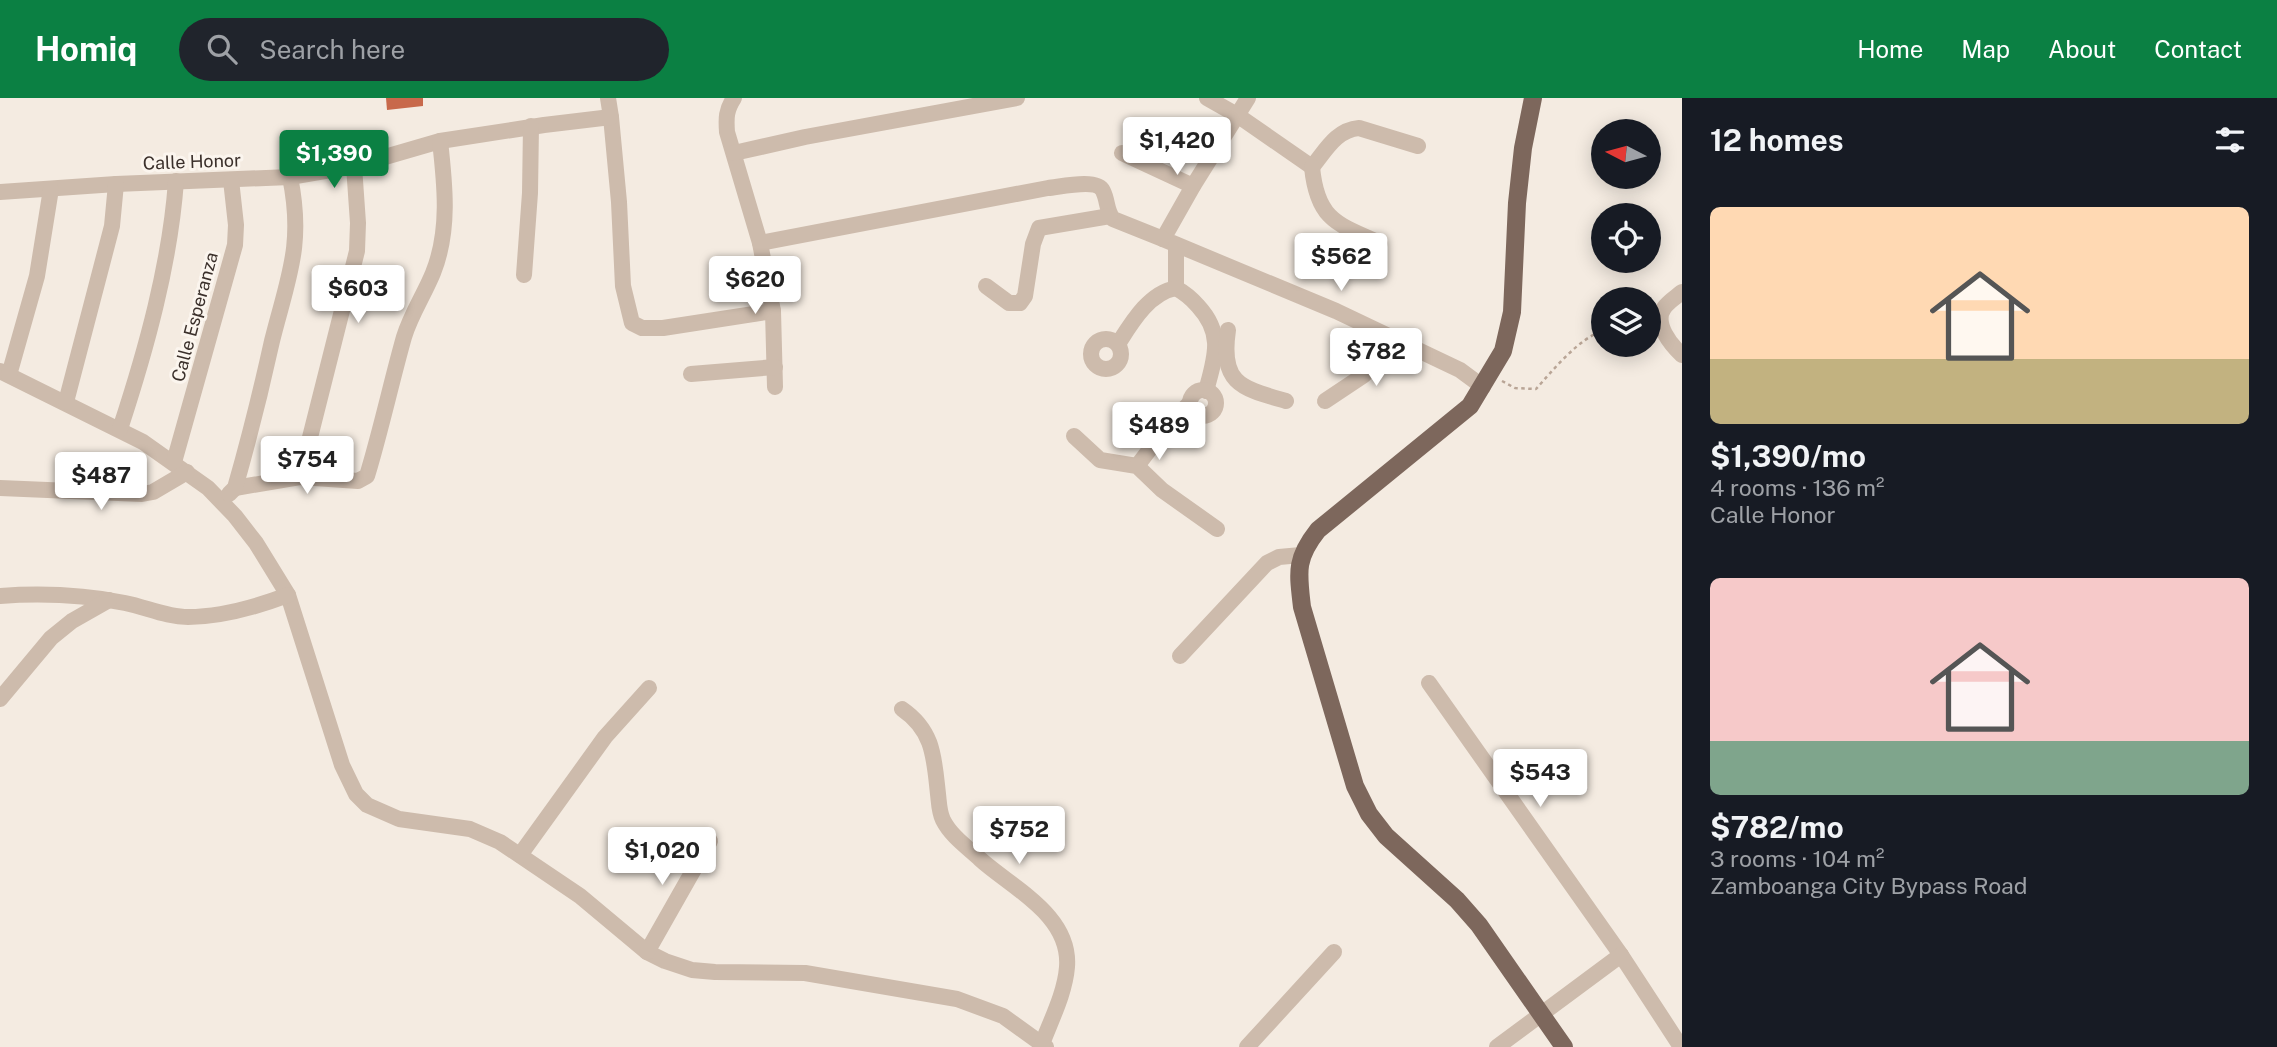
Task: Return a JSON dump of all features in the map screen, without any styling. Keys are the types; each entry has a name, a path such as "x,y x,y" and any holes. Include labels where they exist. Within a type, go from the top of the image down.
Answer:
{"main road":[{"path":"1533,98 1523,148 1511,312 1503,351 1470,406 1318,530 1301,555 1300,587 1302,607 1355,786 1369,814 1385,836 1472,916 1564,1047"}],"street":[{"path":"608,98 619,202 624,286 632,323 642,328 663,328 773,311"},
{"path":"734,98 725,117 760,243 773,311 775,387"},
{"path":"734,153 805,137 1017,98"},
{"path":"1207,98 1312,166 1317,196 1326,214 1340,225 1380,243"},
{"path":"1248,98 1193,186 1170,242 1176,288 1227,329 1228,370 1248,390 1286,401"},
{"name":"Calle Honor","path":"0,192 290,177 354,166 440,141 611,117"},
{"path":"524,275 530,193 531,127"},
{"path":"1312,166 1335,138 1352,129 1359,128 1418,146"},
{"path":"235,488 300,477 358,481 367,476 404,337 434,272 442,242 446,204 440,141"},
{"path":"1122,153 1193,186"},
{"path":"300,477 353,274 358,223 354,166"},
{"path":"222,501 235,488 252,432 296,250 296,206 290,177"},
{"name":"Calle Esperanza","path":"180,467 235,245 236,225 231,180"},
{"path":"120,429 168,253 176,181"},
{"path":"66,402 111,226 116,184"},
{"path":"760,243 1072,185 1099,186 1110,216"},
{"path":"51,189 37,276 5,373 120,429 180,467 222,501 256,543 288,596 342,765 356,794 367,805 399,819 470,829 500,842 580,897 647,952 665,961 692,970 715,972 805,973 957,999 1003,1016 1044,1046 1065,980 1066,951 1061,935 1047,914 990,868 947,827 942,818 934,758 927,736 916,718 902,709"},
{"path":"986,286 1009,303 1020,303 1025,296 1033,244 1039,229 1110,216 1255,275 1487,380"},
{"path":"1118,344 1135,318 1160,293 1176,288"},
{"path":"1682,292 1664,307 1661,316 1665,333 1682,355"},
{"path":"1137,466 1170,423 1190,404 1195,393 1206,391 1213,366 1215,340 1227,329"},
{"path":"1325,401 1363,375 1384,357 1396,341"},
{"path":"691,374 775,367"},
{"path":"1074,436 1100,460 1137,466 1162,490 1217,529"},
{"path":"0,488 142,494 153,492 180,467"},
{"path":"1180,656 1267,563 1279,557 1301,555"},
{"path":"0,596 109,600 174,617 188,617 229,613 288,596"},
{"path":"0,699 51,638 72,621 109,600"},
{"path":"1429,683 1621,955 1681,1047"},
{"path":"520,855 605,737 649,688"},
{"path":"647,952 710,841"},
{"path":"1247,1047 1335,952"},
{"path":"1497,1047 1621,955"}],"path":[{"path":"1487,380 1514,388 1536,389 1591,336"}],"building":[{"path":"386,98 423,98 423,106 387,110"}]}
